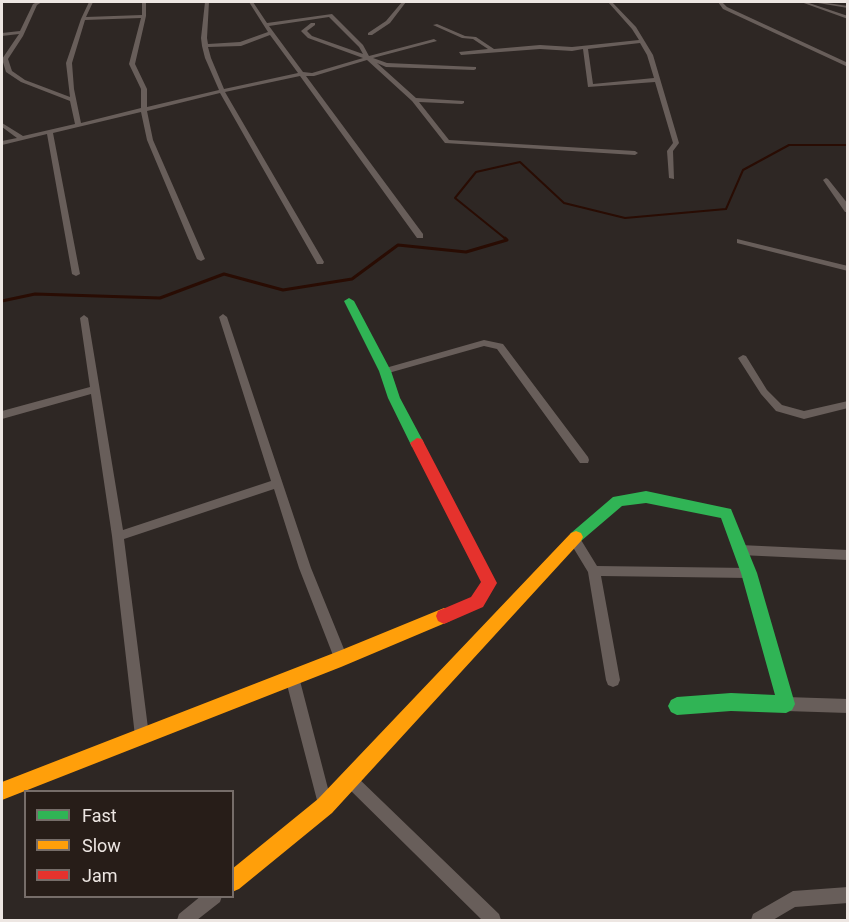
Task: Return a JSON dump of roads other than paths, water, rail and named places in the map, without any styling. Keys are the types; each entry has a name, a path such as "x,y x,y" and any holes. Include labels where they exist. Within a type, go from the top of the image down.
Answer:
{"street":[{"path":"40,2 35,4 5,59 9,72 23,81 73,100"},
{"path":"78,125 69,63 91,2"},
{"path":"144,2 144,16 132,64 144,89 144,110 150,140 201,259"},
{"path":"207,2 205,46 222,91 320,261"},
{"path":"250,2 420,236"},
{"path":"370,34 388,22 405,2"},
{"path":"610,2 643,42 650,55 676,143 670,151 672,178"},
{"path":"720,2 725,8 848,65"},
{"path":"803,2 848,17"},
{"path":"814,2 848,6"},
{"path":"831,3 848,17"},
{"path":"266,25 330,15 361,46 368,58 414,100 447,142 635,153"},
{"path":"83,19 144,16"},
{"path":"313,24 304,31 310,38 386,65 474,68"},
{"path":"435,25 464,37 474,38 494,51"},
{"path":"2,34 21,33"},
{"path":"205,46 241,44 271,33"},
{"path":"2,143 222,91 303,74 312,75 434,41"},
{"path":"461,53 540,47 585,48 643,42"},
{"path":"585,48 590,86 656,80"},
{"path":"414,100 462,102"},
{"path":"2,125 22,138"},
{"path":"50,132 76,274"},
{"path":"826,180 848,210"},
{"path":"740,241 848,269"},
{"path":"2,791 341,659 477,602 489,583 394,398 385,371 349,301"},
{"path":"223,317 305,568 341,659"},
{"path":"84,318 118,536 142,736"},
{"path":"385,371 484,343 500,346 584,460"},
{"path":"743,358 764,392 779,408 804,415 848,404"},
{"path":"2,415 96,389"},
{"path":"118,536 277,483"},
{"path":"234,880 326,806 574,539 618,501 646,497 726,513 748,573 786,704"},
{"path":"574,539 594,572 613,680"},
{"path":"740,550 848,555"},
{"path":"594,572 748,573"},
{"path":"292,677 326,806"},
{"path":"676,706 731,702 848,706"},
{"path":"350,780 493,921"},
{"path":"759,921 792,899 848,895"},
{"path":"185,921 213,898"}],"waterway":[{"path":"507,240 455,198 476,172 520,162 564,203 625,218 726,209 743,170 789,145 848,145"},
{"path":"2,301 35,294 160,298 224,274 283,290 352,279 398,245 466,252 507,240"}]}
